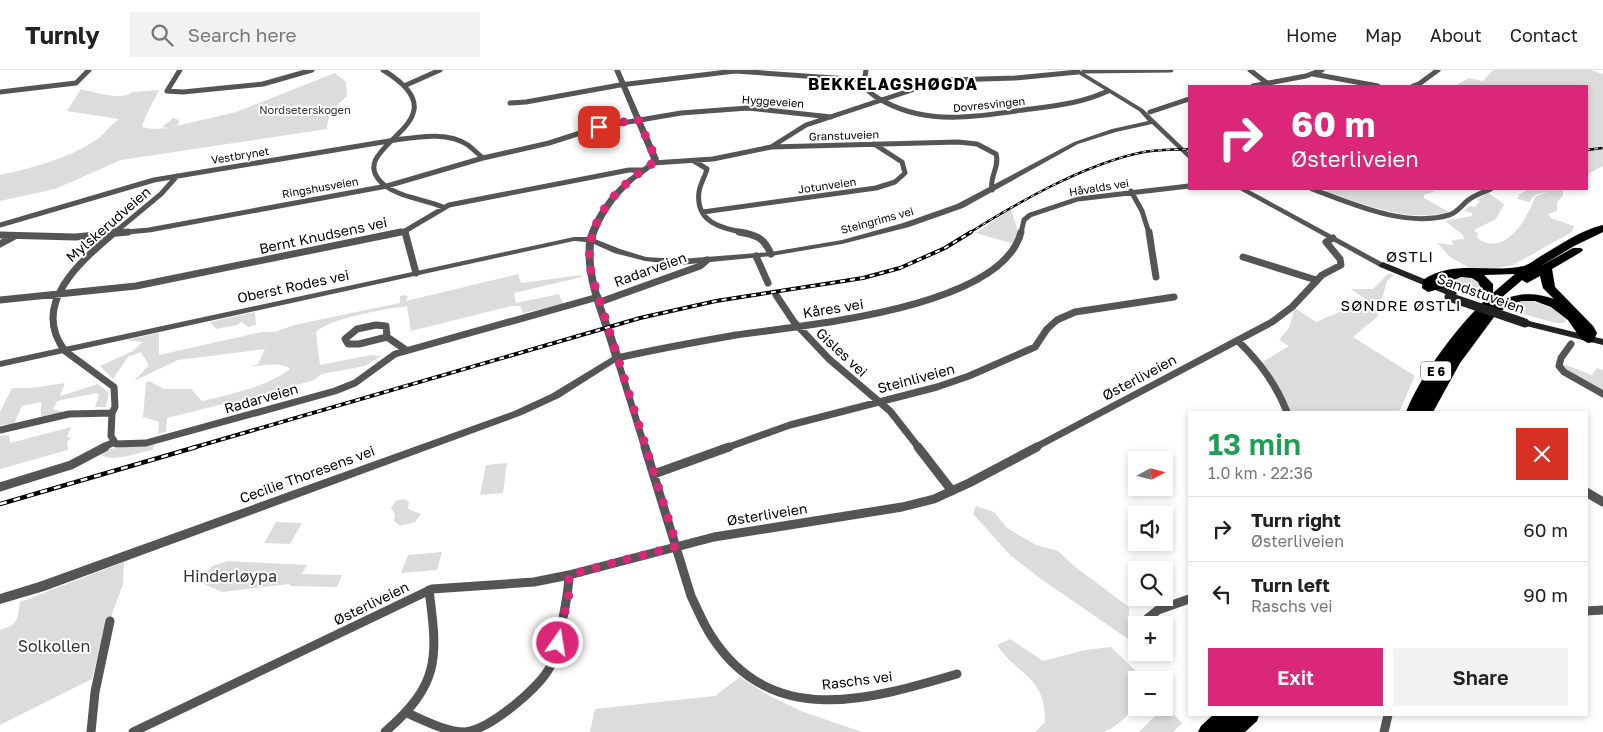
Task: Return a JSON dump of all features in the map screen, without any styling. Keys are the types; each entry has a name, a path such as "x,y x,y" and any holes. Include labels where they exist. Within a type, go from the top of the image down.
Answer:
{"highway":[{"name":"E 6","path":"1414,411 1436,370 1479,311 1497,294 1548,254 1603,228"},
{"name":"E 6","path":"1427,411 1454,361 1493,310 1524,281 1572,253 1603,238"},
{"name":"E 6","path":"1430,286 1452,270 1494,272 1529,268"},
{"path":"1546,268 1546,279 1549,288 1587,326 1590,336"},
{"name":"E 6","path":"1479,311 1488,290 1513,271"},
{"path":"1430,286 1442,284 1450,276 1462,273 1483,280 1488,286 1488,290"},
{"name":"E 6","path":"1493,310 1522,297 1541,299 1564,310 1590,336"},
{"path":"1208,732 1226,716"},
{"path":"1231,732 1249,716"}],"main road":[{"name":"Sandstuveien","path":"1384,265 1451,295 1527,322 1590,336 1603,342"}],"street":[{"path":"0,92 76,83 89,70"},
{"path":"180,70 167,91 183,92 265,84 312,70"},
{"path":"383,70 404,86 413,103 413,118 389,141 378,155 374,167 379,179 387,186 404,194 443,207"},
{"path":"404,86 440,70"},
{"path":"617,70 654,154 653,163"},
{"path":"510,102 526,102 622,85 722,72 751,70 862,80 866,70"},
{"path":"771,147 800,128 941,81 1015,78 1079,71 1171,70"},
{"path":"1250,70 1267,85 1322,70"},
{"path":"1416,85 1438,70"},
{"path":"1079,71 1108,91 1135,106 1188,157"},
{"path":"1313,74 1373,85"},
{"name":"Dovresvingen","path":"862,80 868,91 880,100 899,109 923,116 961,118 1067,105 1088,100 1108,91"},
{"path":"1150,112 1188,99"},
{"name":"Hyggeveien","path":"638,119 715,111 760,109 831,117"},
{"name":"Ringshusveien","path":"0,235 58,238 112,235 387,186 482,158 549,143 599,127 638,119"},
{"name":"Steingrims vei","path":"591,240 617,251 645,259 672,262 756,256 842,242 888,230 960,206 1076,143 1114,130 1152,122"},
{"name":"Vestbrynet","path":"0,225 132,186 177,176 389,141 423,137 449,138 465,144 482,158"},
{"name":"Granstuveien","path":"653,163 694,161 771,147 958,142 981,145 991,151 998,159 990,185 992,190"},
{"name":"Jotunveien","path":"702,212 876,188 898,181 905,173 903,162 874,144"},
{"path":"694,161 707,169 699,191 702,212 708,222 717,227 751,234 763,239 769,246 772,254"},
{"name":"Raschs vei","path":"653,163 605,206 597,220 591,240 590,270 691,596 705,627 724,654 759,684 788,696 834,699 877,694 957,674"},
{"name":"Bernt Knudsens vei","path":"0,300 102,291 152,283 405,231 443,207 620,172 644,170"},
{"name":"Mylskerudveien","path":"112,413 115,407 114,387 108,380 65,350 54,332 52,323 53,309 57,294 82,262 149,206 177,176"},
{"name":"Håvalds vei","path":"1022,227 1024,220 1030,215 1068,202 1131,192 1188,186"},
{"name":"Sandstuveien","path":"1244,190 1384,265"},
{"path":"1315,190 1367,208 1415,217 1449,215 1476,195 1488,190"},
{"path":"1131,192 1141,206 1146,220 1156,276"},
{"name":"Kåres vei","path":"617,358 687,343 899,309 924,302 974,281 1004,261 1018,244 1022,227"},
{"path":"405,231 416,273"},
{"path":"0,244 15,236"},
{"name":"Oberst Rodes vei","path":"0,364 567,240 582,238 591,240"},
{"name":"Østerliveien","path":"133,732 429,590 534,582 740,532 902,507 952,491 1238,341 1283,315 1316,280 1341,265 1340,259 1326,242 1333,238"},
{"path":"756,256 768,283"},
{"path":"1243,257 1316,280"},
{"name":"Radarveien","path":"114,442 126,446 151,441 335,391 355,382 395,354 406,350 599,300 688,270 707,260"},
{"name":"Gisles vei","path":"776,295 797,326 843,373 879,401 909,434 952,491"},
{"name":"Steinliveien","path":"654,474 771,431 937,387 1001,364 1035,347 1047,329 1057,320 1075,312 1174,297"},
{"path":"387,337 386,326 381,324 352,331 345,339 348,344 355,345 387,337 406,350"},
{"path":"1238,341 1272,378 1287,411"},
{"path":"1571,344 1560,358 1559,366 1564,372 1603,394"},
{"name":"Cecilie Thoresens vei","path":"0,599 40,587 510,416 555,396 617,358"},
{"path":"0,430 74,413 112,413 111,436 114,442 71,465 0,487"},
{"path":"1588,493 1603,502"},
{"path":"407,713 446,729 463,732 472,731 487,724 530,691 547,673 551,665 568,599 569,575"},
{"path":"384,732 407,713 423,693 433,663 435,641 429,590"},
{"path":"1149,616 1152,613 1188,599"},
{"path":"1588,611 1603,610"},
{"path":"91,732 95,692 110,621"},
{"path":"1384,732 1388,716"}],"green space":[{"path":"1493,70 1591,70 1603,74 1603,166 1588,174 1588,85 1457,85 1469,78 1483,81"},
{"name":"Nordseterskogen","path":"335,73 346,82 347,96 333,111 327,124 327,129 121,160 55,189 0,201 0,175 62,158 99,138 119,119 67,111 81,89 115,96 128,95 133,92 159,90 142,127 153,129 169,128 162,127 173,118 179,120 178,125 172,127 236,112"},
{"path":"1433,190 1434,192 1424,195 1424,198 1449,212 1433,215 1402,214 1324,191"},
{"path":"1527,190 1563,190 1563,196 1557,202 1557,211 1548,214 1551,218 1574,226 1572,232 1513,265 1491,269 1470,268 1450,257 1437,243 1453,245 1452,240 1464,239 1463,235 1445,221 1472,216 1472,213 1464,211 1470,206 1475,207 1480,201 1476,200 1488,193 1504,204 1496,219 1474,230 1478,233 1477,238 1487,243 1497,243 1506,240 1521,225 1535,197 1549,191 1535,195 1529,202 1518,199 1520,196 1518,195"},
{"path":"1011,209 1018,232 1014,244 976,233"},
{"path":"1389,273 1394,275 1387,281 1377,317 1353,337 1415,376 1399,411 1283,411 1281,403 1259,364 1289,346 1279,340 1289,328 1295,308 1316,322 1367,300 1351,289 1373,289"},
{"path":"518,274 521,283 581,275 582,277 514,293 516,303 559,294 563,304 523,313 520,306 511,306 411,331 407,306 386,309 333,322 316,332 320,365 371,355 381,356 365,366 322,374 314,380 229,405 227,403 167,418 166,432 158,434 159,422 143,417 146,383 149,381 164,389 191,389 202,401 237,393 260,385 290,369 281,365 251,367 258,364 265,349 178,360 134,381 149,365 141,352 128,357 113,379 100,366 133,351 142,342 126,340 159,333 159,355 262,332 275,332 294,325 400,303 400,296 406,295 408,297 406,301"},
{"path":"1466,276 1477,281 1484,290 1479,297 1469,297 1454,290 1454,280"},
{"path":"1523,301 1551,308 1566,317 1566,321 1564,323 1556,323 1513,311"},
{"path":"255,312 256,325 248,327 242,322 237,325 216,329 210,322"},
{"path":"1563,364 1592,375 1597,368 1603,370 1603,392 1564,368"},
{"path":"65,383 60,396 98,384 109,393 106,407 95,407 99,395 97,393 57,401 53,409 63,412 41,417 41,402 22,406 14,424 0,425 0,412 12,388 32,388"},
{"path":"71,427 67,437 71,438 67,442 68,450 0,469 0,436 9,435 10,443"},
{"path":"154,443 153,450 127,456 113,458 101,455 109,449"},
{"path":"507,463 503,493 480,495 486,465"},
{"path":"405,499 409,502 408,509 421,514 415,522 400,526 394,521 395,514 391,508 396,501"},
{"path":"976,506 994,512 1007,528 1036,545 1058,551 1074,566 1129,607 1128,639 1011,556 973,514"},
{"path":"276,522 302,523 290,544 264,543"},
{"path":"442,552 437,570 401,573 408,555"},
{"name":"Hinderløypa","path":"228,561 307,565 302,574 342,575 337,587 291,586 289,584 222,592 204,584 203,578 212,566"},
{"name":"Solkollen","path":"124,562 123,584 102,641 92,679 0,725 0,630 14,623 20,602"},
{"path":"1010,639 1043,661 1085,650 1111,647 1136,671 1128,671 1128,714 1104,732 1035,732 1045,722 1041,695 1029,678 997,645"},
{"path":"740,677 766,694 801,711 862,732 590,732 595,709 715,696"},
{"path":"1173,713 1182,723 1173,732 1139,732 1155,716 1173,716"}],"railway":[{"path":"1588,150 1603,148"},
{"path":"969,233 1029,197 1095,167 1145,152 1188,149"},
{"path":"192,448 640,318 716,301 863,278 900,268 945,248 971,232"},
{"path":"0,504 196,447"}],"district":[{"name":"BEKKELAGSHØGDA","path":"893,84"},
{"name":"ØSTLI","path":"1410,256"},
{"name":"SØNDRE ØSTLI","path":"1401,305"}],"route":[{"path":"558,643 569,594 569,575 677,546 590,270 591,240 601,211 613,197 653,163 655,157 638,119 599,127"}]}
